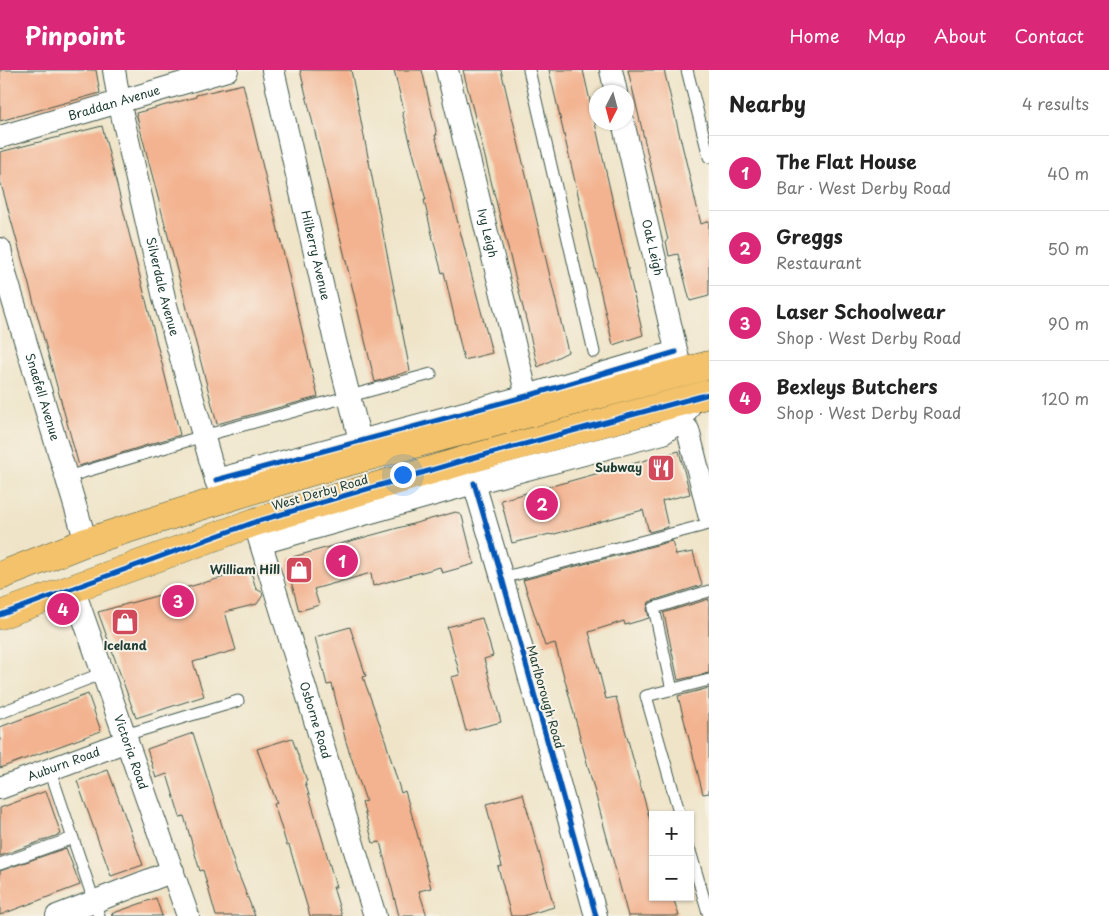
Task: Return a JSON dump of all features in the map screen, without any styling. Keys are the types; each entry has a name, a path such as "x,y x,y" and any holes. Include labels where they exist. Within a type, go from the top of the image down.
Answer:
{"highway":[{"name":"West Derby Road","path":"0,576 220,490 310,472 679,362 709,365"},
{"name":"West Derby Road","path":"0,615 73,588 258,533 470,459 702,396"}],"street":[{"name":"Silverdale Avenue","path":"114,70 119,102 165,302 220,490"},
{"name":"Braddan Avenue","path":"0,137 227,70"},
{"name":"Hilberry Avenue","path":"273,70 360,440"},
{"name":"Ivy Leigh","path":"447,70 526,396"},
{"path":"611,70 614,85"},
{"name":"Oak Leigh","path":"625,130 679,362"},
{"name":"Snaefell Avenue","path":"0,250 3,278 86,542"},
{"path":"220,490 360,440 526,396 679,362"},
{"name":"West Derby Road","path":"258,533 474,483 663,433 680,421 702,396"},
{"path":"680,421 688,430 709,514"},
{"name":"Marlborough Road","path":"474,483 596,916"},
{"name":"Osborne Road","path":"258,533 375,916"},
{"name":"Victoria Road","path":"73,588 188,916"},
{"name":"Auburn Road","path":"0,788 50,770 126,738"},
{"path":"56,916 96,909 173,871"}],"lane":[{"path":"529,70 594,352"},
{"path":"687,70 709,157"},
{"path":"67,478 204,436 431,374"},
{"path":"502,578 709,524"},
{"path":"672,690 654,608 709,591"},
{"path":"0,712 103,673"},
{"path":"679,811 646,696 709,680"},
{"path":"126,738 238,701"},
{"path":"50,770 96,909"},
{"path":"0,864 73,838"},
{"path":"691,856 709,916"}],"building":[{"path":"0,70 96,70 100,93 0,121"},
{"path":"300,70 351,70 410,371 375,382"},
{"path":"394,70 422,70 437,135 435,135 492,353 464,360 444,272 442,273 434,243 424,200 426,200 402,112 404,111"},
{"path":"463,70 501,70 568,352 538,367"},
{"path":"549,70 583,70 589,96 589,130 597,130 643,335 613,345"},
{"path":"628,70 664,70 701,224 709,221 709,296 690,301 678,254 669,256 666,241 668,240 634,96 634,85 632,85"},
{"path":"243,84 318,397 217,424 136,113 196,97 196,95"},
{"path":"102,126 180,435 79,466 0,180 0,152"},
{"path":"679,451 690,494 662,501 668,527 649,532 643,510 551,535 512,543 501,500"},
{"path":"456,512 462,516 474,564 442,573 440,567 373,586 371,573 314,589 319,605 299,611 287,566 289,558"},
{"path":"672,541 676,555 693,552 702,585 649,602 647,609 649,618 625,625 624,621 589,632 606,699 616,697 649,817 649,901 674,901 679,916 628,916 555,643 545,646 523,580"},
{"path":"246,571 252,575 256,589 262,592 263,595 257,604 225,612 236,650 193,662 204,696 136,718 98,612"},
{"path":"709,599 709,673 678,680 663,613"},
{"path":"482,618 493,656 484,659 501,722 466,731 451,677 460,675 447,627"},
{"path":"350,627 366,676 363,677 384,736 401,793 405,791 417,833 431,888 419,891 427,916 399,916 380,842 373,843 362,802 366,801 346,742 332,684 327,685 315,637"},
{"path":"709,688 709,793 703,794 678,696"},
{"path":"88,694 101,731 0,768 0,727"},
{"path":"193,733 237,873 255,916 216,916 203,870 200,871 184,816 180,817 167,774 156,778 147,749"},
{"path":"292,738 307,781 305,782 336,887 333,887 342,916 310,916 289,845 287,846 274,804 277,803 257,749"},
{"path":"108,770 143,865 111,876 77,781"},
{"path":"46,791 61,834 0,856 0,808"},
{"path":"523,794 554,907 523,916 511,916 498,867 502,866 486,804"},
{"path":"66,848 80,885 0,915 0,871"},
{"path":"156,898 162,916 112,916 111,914"}],"cycle path":[{"path":"216,480 527,396 676,352"},
{"path":"0,615 255,522 469,459 709,394"},
{"path":"474,483 596,916"}],"place":[{"name":"Subway","path":"661,468"},
{"name":"Greggs","path":"542,504"},
{"name":"The Flat House","path":"342,561"},
{"name":"William Hill","path":"299,570"},
{"name":"Laser Schoolwear","path":"178,601"},
{"name":"Bexleys Butchers","path":"63,609"},
{"name":"Iceland","path":"125,622"}]}
